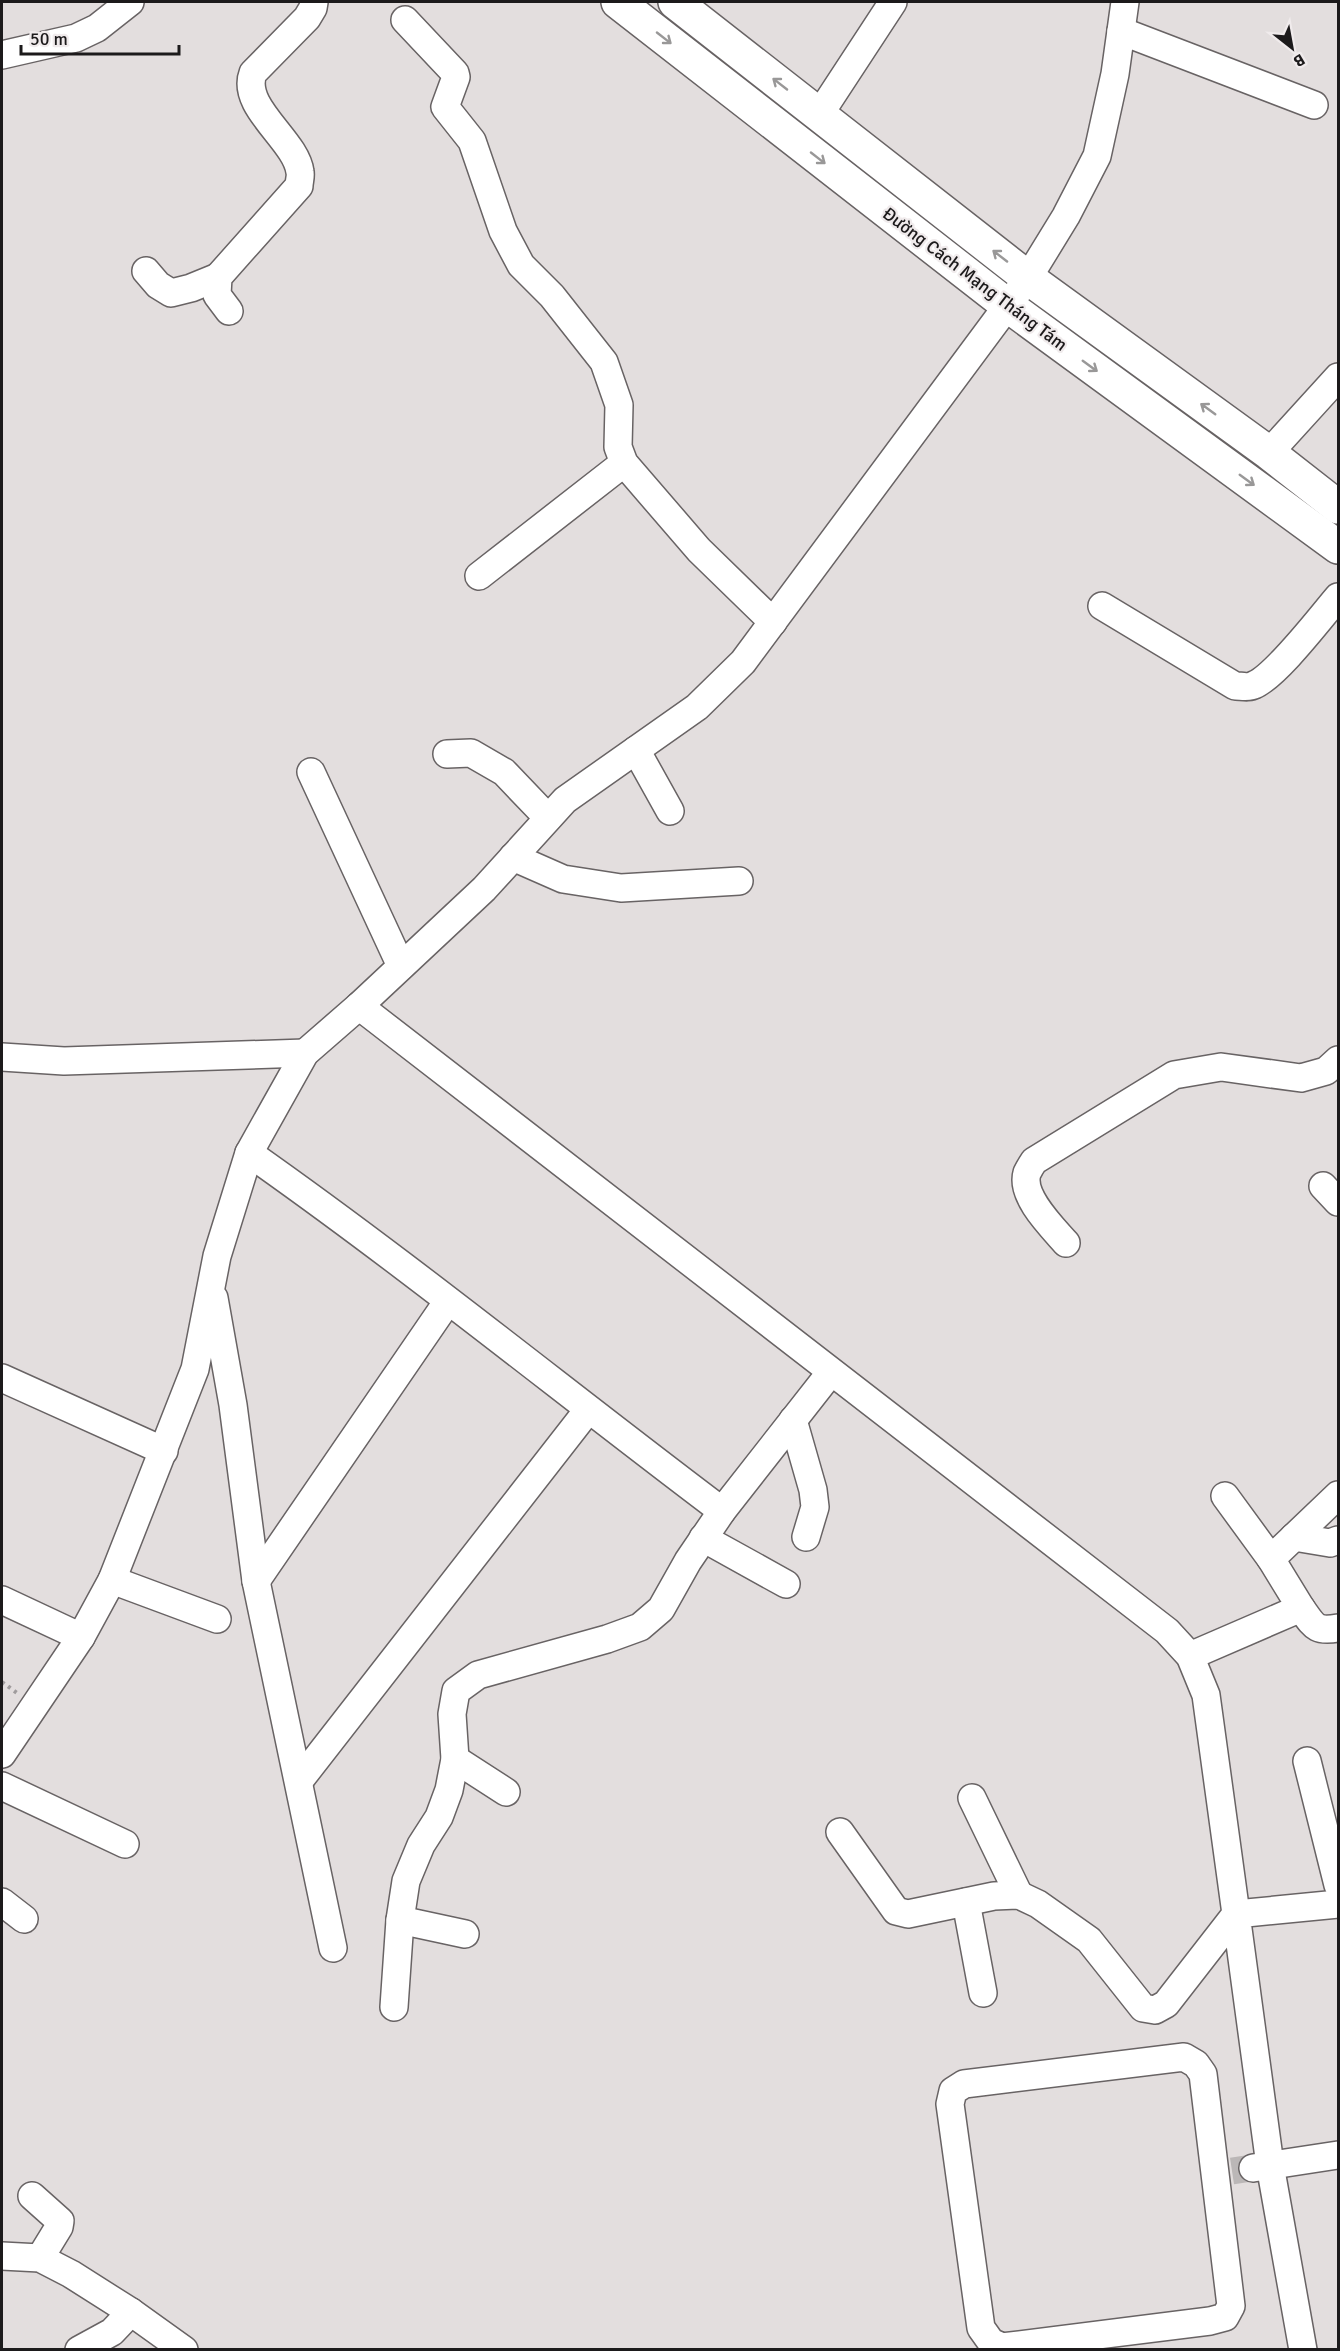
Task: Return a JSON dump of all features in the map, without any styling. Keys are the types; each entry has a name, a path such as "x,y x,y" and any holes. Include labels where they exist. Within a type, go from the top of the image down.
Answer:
{"main road":[{"name":"Đường Cách Mạng Tháng Tám","path":"618,2 1007,305 1338,547"},
{"name":"Đường Cách Mạng Tháng Tám","path":"675,2 1028,278 1269,453 1338,507"}],"street":[{"path":"2,55 76,38 97,28 130,2"},
{"path":"146,271 158,285 171,293 218,277 299,186 300,171 292,154 264,114 252,93 250,82 253,74 307,18 314,2"},
{"path":"819,115 893,2"},
{"path":"2,1754 81,1637 112,1580 195,1369 217,1256 249,1153 304,1053 359,1006 484,889 566,800 697,707 743,662 1028,278 1066,216 1096,156 1115,74 1125,2"},
{"path":"405,20 456,76 445,107 472,141 503,231 520,265 552,296 603,362 619,405 618,447 624,464 699,550 773,622"},
{"path":"1121,31 1314,105"},
{"path":"218,277 217,295 229,311"},
{"path":"1269,453 1338,377"},
{"path":"479,576 624,464"},
{"path":"1102,606 1235,686 1252,687 1280,663 1338,597"},
{"path":"636,750 670,811"},
{"path":"447,754 471,753 504,772 548,818"},
{"path":"311,772 401,966"},
{"path":"513,857 563,879 621,888 739,881"},
{"path":"359,1006 1167,1631 1190,1656 1206,1695 1236,1914 1242,2169 1231,2306 1225,2317 1210,2321 1002,2347 991,2342 981,2328 950,2104 953,2091 964,2084 1184,2057 1196,2064 1203,2074 1242,2169 1303,2349"},
{"path":"2,1057 64,1060 304,1053"},
{"path":"1066,1243 1041,1216 1028,1190 1027,1175 1034,1161 1174,1075 1221,1067 1301,1078 1326,1071 1338,1060"},
{"path":"249,1153 338,1216 722,1511"},
{"path":"211,1282 233,1405 256,1581 333,1948"},
{"path":"256,1581 448,1301"},
{"path":"394,2007 400,1920 406,1881 420,1845 439,1817 449,1790 455,1759 452,1714 456,1691 478,1675 608,1639 640,1627 661,1609 673,1584 722,1511 831,1372"},
{"path":"2,1378 164,1451"},
{"path":"299,1781 588,1410"},
{"path":"793,1420 813,1490 815,1507 806,1537"},
{"path":"1271,1559 1338,1495"},
{"path":"1225,1496 1271,1559 1314,1626 1323,1630 1338,1628"},
{"path":"1294,1537 1330,1543 1338,1540"},
{"path":"703,1538 786,1584"},
{"path":"112,1580 217,1619"},
{"path":"2,1600 81,1637"},
{"path":"1190,1656 1301,1608"},
{"path":"455,1759 506,1792"},
{"path":"1307,1761 1338,1885"},
{"path":"2,1786 125,1844"},
{"path":"972,1798 1019,1895"},
{"path":"840,1832 896,1911 908,1914 994,1896 1019,1895 1038,1905 1089,1940 1143,2008 1155,2010 1166,2004 1236,1914 1338,1904"},
{"path":"2,1902 24,1919"},
{"path":"966,1902 983,1993"},
{"path":"400,1920 465,1934"},
{"path":"1242,2169 1338,2155"},
{"path":"32,2196 60,2221 60,2227 40,2258"},
{"path":"2,2256 40,2258 71,2274 184,2349"},
{"path":"79,2349 112,2332 131,2312"}],"tunnel":[{"path":"1232,2171 1252,2168"}]}
